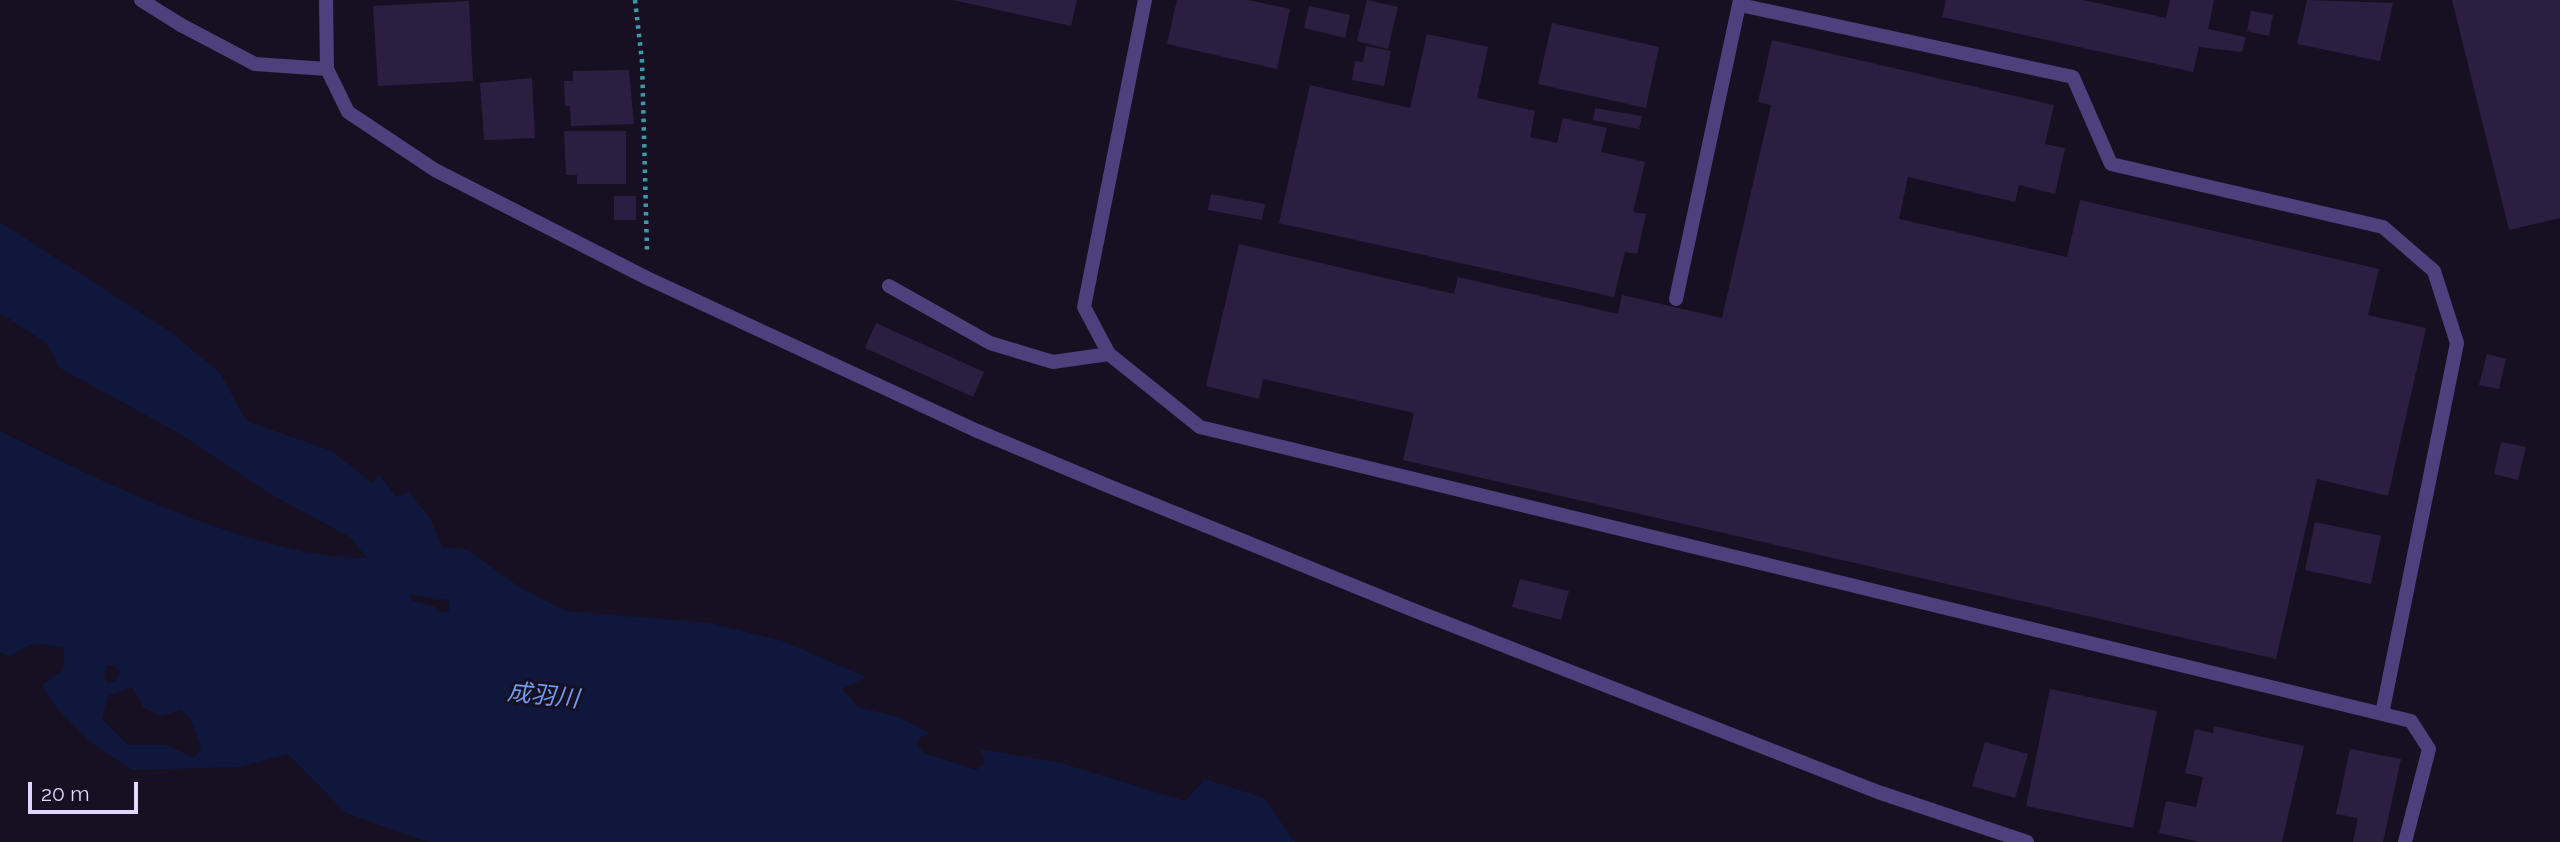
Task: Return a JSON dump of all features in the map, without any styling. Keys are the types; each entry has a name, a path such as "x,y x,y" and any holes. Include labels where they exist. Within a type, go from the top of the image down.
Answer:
{"street":[{"path":"141,0 181,25 255,64 327,69"},
{"path":"326,0 327,69 348,112 435,170 647,278 975,430 1106,485 1401,605 1878,792 2027,842"},
{"path":"1145,0 1084,307 1109,354 1200,427 2411,721 2429,749 2405,842"},
{"path":"1676,299 1740,2 2073,77 2111,164 2383,227 2434,271 2457,342 2382,714"},
{"path":"889,286 990,343 1054,362 1109,354"}],"path":[{"path":"635,0 642,61 647,278"}],"water":[{"name":"成羽川","path":"0,222 172,333 221,374 246,421 332,451 373,484 379,474 396,497 409,492 431,520 442,547 467,550 521,588 565,611 709,623 783,641 866,677 842,689 858,707 898,717 929,733 918,739 917,745 924,753 976,770 985,763 980,749 1061,763 1185,801 1205,779 1264,798 1295,842 428,842 346,813 288,754 239,767 132,770 93,744 57,709 42,685 63,670 64,647 33,643 10,656 0,652 0,431 130,493 229,531 278,546 325,555 367,558 351,538 269,493 175,431 60,368 47,343 0,313","holes":["409,594 449,600 449,611 438,613 434,606 413,601","107,665 114,665 120,671 117,680 109,684 104,677","132,687 143,707 161,716 181,710 191,719 201,748 194,758 167,745 128,745 102,719 108,696"]}],"building":[{"path":"953,0 1077,0 1071,26"},
{"path":"1177,0 1248,0 1290,9 1277,69 1167,44"},
{"path":"1367,0 1398,7 1388,49 1357,41"},
{"path":"1946,0 2083,0 2166,18 2170,0 2214,0 2208,29 2246,37 2242,52 2199,47 2193,72 1942,17"},
{"path":"2307,0 2393,3 2380,61 2297,44"},
{"path":"2452,0 2560,0 2560,218 2509,230"},
{"path":"469,1 473,81 378,86 373,6"},
{"path":"1309,6 1350,15 1345,38 1304,28"},
{"path":"2251,11 2273,15 2269,36 2247,31"},
{"path":"1552,23 1659,47 1646,108 1538,84"},
{"path":"1427,34 1488,47 1477,98 1535,111 1530,137 1557,143 1563,118 1607,128 1601,152 1645,162 1633,212 1646,214 1637,254 1625,252 1614,297 1279,223 1310,85 1410,108"},
{"path":"1772,40 2054,105 2045,144 2065,148 2055,194 2019,185 2015,202 1908,177 1899,219 2067,257 2080,200 2379,269 2368,315 2426,328 2388,496 2317,479 2276,659 1403,460 1414,413 1263,379 1259,399 1206,386 1239,244 1454,294 1458,277 1618,314 1622,295 1722,318 1771,105 1758,102"},
{"path":"1366,46 1391,51 1384,86 1352,80 1355,61 1363,62"},
{"path":"629,70 634,124 571,126 570,106 565,106 564,81 573,81 573,71"},
{"path":"532,78 535,138 484,140 480,83"},
{"path":"1595,108 1642,116 1639,129 1593,120"},
{"path":"564,131 626,131 626,184 577,184 577,175 566,175"},
{"path":"1211,194 1265,204 1262,220 1208,210"},
{"path":"614,196 636,196 636,220 614,220"},
{"path":"876,323 984,372 973,397 865,348"},
{"path":"2487,354 2506,359 2499,389 2479,385"},
{"path":"2501,442 2526,447 2518,480 2494,474"},
{"path":"2315,522 2381,536 2371,584 2305,570"},
{"path":"1520,579 1569,591 1561,620 1512,607"},
{"path":"2050,689 2157,711 2133,828 2026,806"},
{"path":"2214,726 2304,746 2282,842 2200,842 2159,833 2166,801 2196,807 2203,777 2185,773 2195,729 2213,733"},
{"path":"1985,742 2028,754 2015,798 1972,786"},
{"path":"2350,749 2401,759 2383,842 2353,842 2358,818 2336,814"}]}
